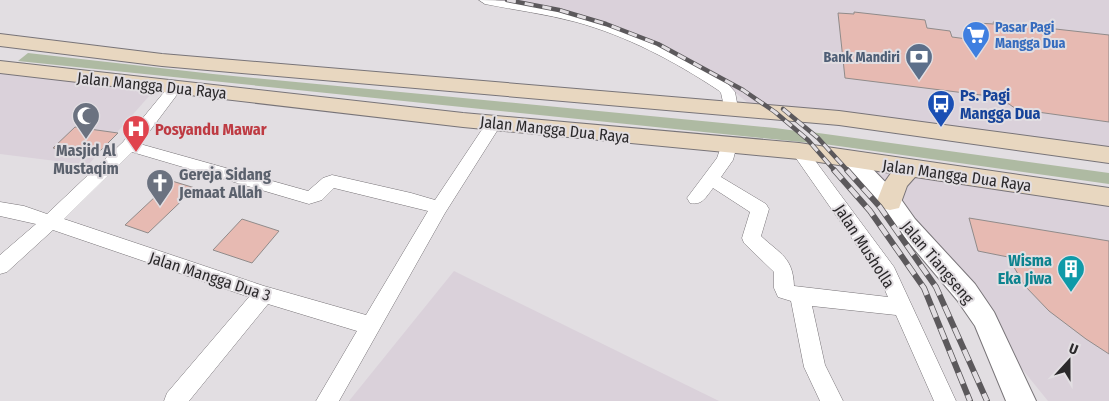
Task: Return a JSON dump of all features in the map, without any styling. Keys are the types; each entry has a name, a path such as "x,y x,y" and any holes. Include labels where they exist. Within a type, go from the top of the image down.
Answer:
{"main road":[{"name":"Jalan Mangga Dua Raya","path":"0,40 162,60 730,108 903,125 1109,155"},
{"path":"199,90 220,64"},
{"name":"Jalan Mangga Dua Raya","path":"0,67 494,123 799,151 1109,197"},
{"path":"890,201 896,183 909,168"}],"street":[{"path":"485,0 561,14 631,38 676,59 723,87 728,92 730,108"},
{"path":"0,266 50,222 129,146 175,88"},
{"path":"327,401 440,208 494,123"},
{"path":"696,198 725,160 729,145"},
{"path":"129,146 309,198 315,197 327,182 332,181 411,199 440,208"},
{"name":"Jalan Musholla","path":"799,151 887,273 945,401"},
{"name":"Jalan Tiangseng","path":"852,160 890,201 907,226 966,292 984,320 1021,401"},
{"path":"710,178 760,209 751,238 783,268 785,291 800,296 902,306"},
{"name":"Jalan Mangga Dua 3","path":"0,209 24,213 264,294 371,326"},
{"path":"176,401 264,294"},
{"path":"800,296 814,367 832,401"}],"shaded area":[{"path":"495,0 1109,0 1109,150 753,107 727,86 679,59 557,12"},
{"path":"0,66 158,86 88,165 0,154"},
{"path":"852,159 1109,196 1109,401 1048,401"},
{"path":"454,271 719,401 349,401"}],"green space":[{"path":"28,53 213,74 775,128 797,131 811,143 18,61"},
{"path":"811,132 1109,173 1109,184 824,144"}],"building":[{"name":"Pasar Pagi Mangga Dua","path":"854,12 925,20 927,28 950,31 952,37 982,41 976,23 994,24 993,22 1109,35 1109,122 1016,109 1009,104 990,101 989,96 845,78 838,13 854,14"},
{"name":"Masjid Al Mustaqim","path":"75,127 118,133 96,155 53,148"},
{"name":"Gereja Sidang Jemaat Allah","path":"172,181 195,188 148,233 125,225"},
{"name":"Wisma Eka Jiwa","path":"969,218 1109,241 1109,354 1049,311 1025,286 1008,257 978,251"},
{"path":"242,219 279,231 252,263 213,250"}],"railway":[{"path":"507,0 559,10 606,24 658,44 743,90 775,112 808,140 835,171"},
{"path":"783,109 818,138 848,171"},
{"path":"834,170 870,211 924,288 970,401"},
{"path":"847,170 880,207 936,287 987,401"}],"place":[{"name":"Pasar Pagi Mangga Dua","path":"976,59"},
{"name":"Bank Mandiri","path":"919,81"},
{"name":"Ps. Pagi Mangga Dua","path":"941,128"},
{"name":"Masjid Al Mustaqim","path":"86,140"},
{"name":"Posyandu Mawar","path":"136,153"},
{"name":"Gereja Sidang Jemaat Allah","path":"160,207"},
{"name":"Wisma Eka Jiwa","path":"1071,293"}]}
